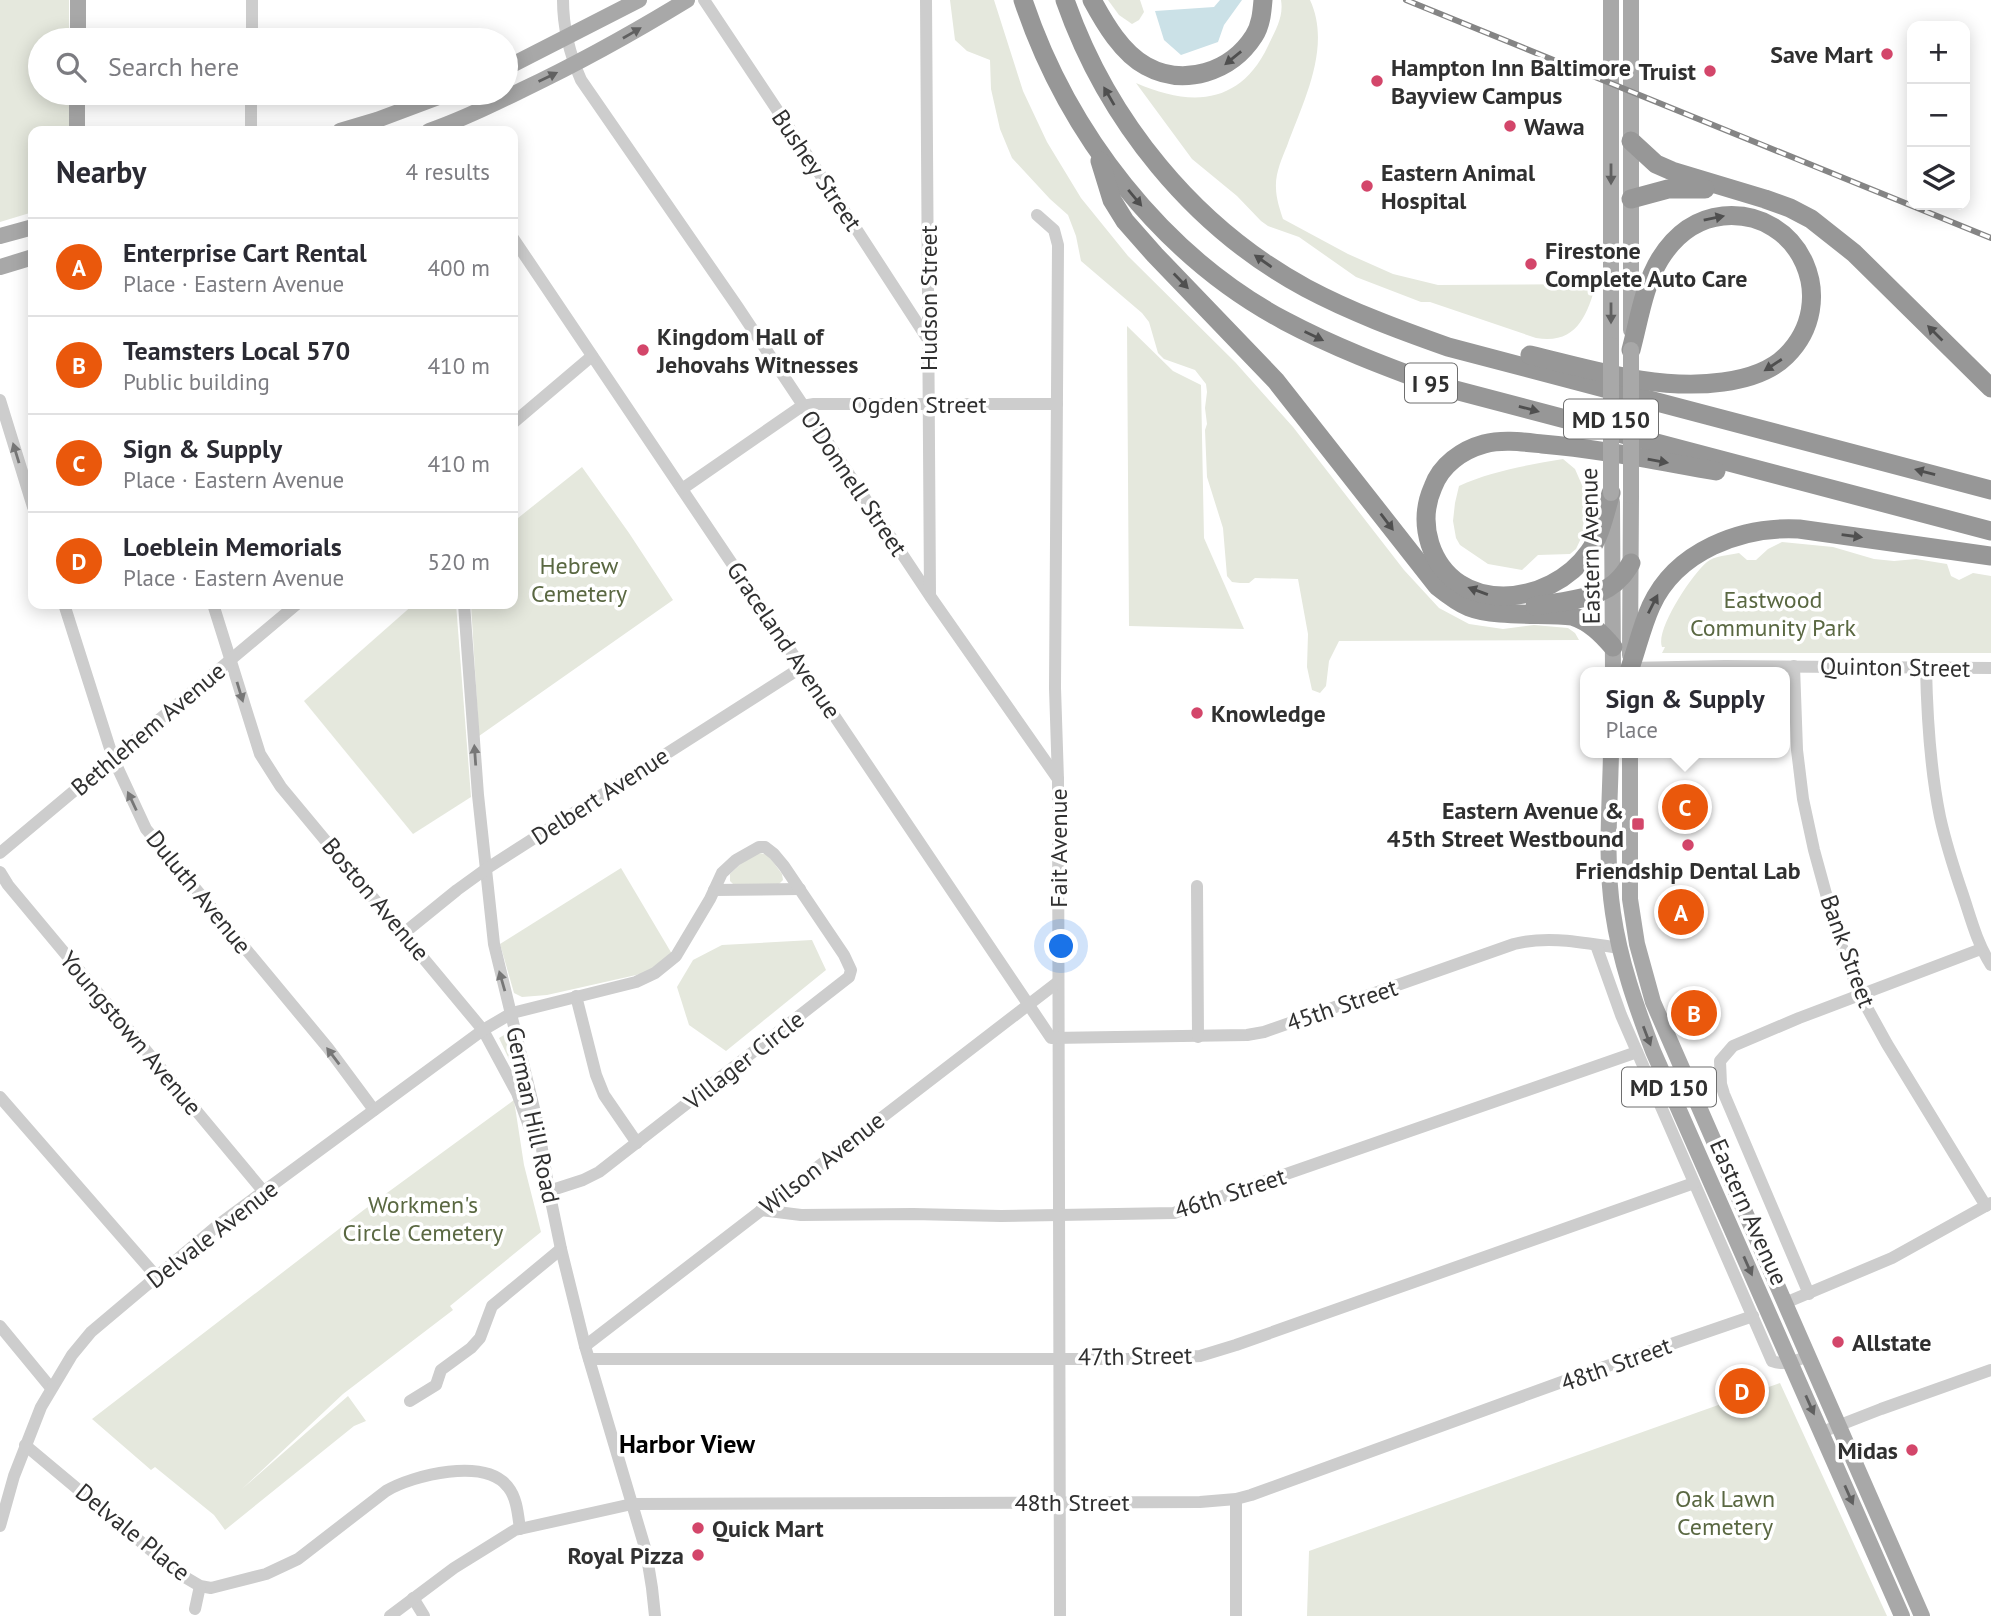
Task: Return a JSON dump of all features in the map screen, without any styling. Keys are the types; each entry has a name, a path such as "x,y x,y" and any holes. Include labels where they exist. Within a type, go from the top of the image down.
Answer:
{"highway":[{"name":"I 95","path":"1023,0 1032,28 1055,79 1079,122 1110,167 1142,206 1182,247 1243,295 1283,320 1375,363 1436,384 1991,531"},
{"name":"I 95","path":"1065,0 1090,63 1114,105 1170,181 1221,228 1265,263 1304,287 1390,327 1448,347 1991,489"},
{"path":"1092,0 1102,18 1133,57 1147,67 1181,76 1198,75 1230,62 1255,35 1263,0"},
{"path":"1631,141 1656,164 1672,171 1790,208 1811,219 1854,253 1991,388"},
{"path":"1094,144 1112,200 1125,221 1276,381 1437,586 1453,599 1485,612 1572,615 1598,629 1613,647"},
{"path":"1631,200 1668,189 1737,190"},
{"path":"1344,307 1451,337 1641,381 1666,384 1723,382 1766,371 1786,357 1800,339 1812,301 1811,282 1805,263 1795,246 1780,231 1763,221 1729,216 1710,218 1693,225 1679,234 1658,262 1649,282 1631,350"},
{"path":"1621,495 1590,551 1576,567 1560,580 1522,595 1488,595 1460,584 1444,570 1433,554 1428,538 1428,499 1442,470 1468,450 1499,442 1590,449 1838,491"},
{"path":"1626,667 1651,606 1663,586 1678,569 1696,555 1738,535 1756,530 1799,529 1991,556"},
{"path":"1503,612 1600,592 1614,584 1631,563"}],"main road":[{"path":"78,0 78,28"},
{"path":"86,0 86,28"},
{"path":"518,62 637,1 654,0"},
{"path":"518,93 607,48 687,0"},
{"name":"Eastern Avenue","path":"1611,0 1611,345 1621,495 1631,563 1624,667"},
{"name":"Eastern Avenue","path":"1622,667 1613,647 1614,584 1631,350 1631,0"},
{"path":"77,105 77,126"},
{"path":"86,105 86,126"},
{"path":"356,126 417,105"},
{"path":"446,126 494,105"},
{"path":"1611,200 1631,200"},
{"path":"0,236 28,228"},
{"path":"0,267 28,259"},
{"name":"Eastern Avenue","path":"1611,758 1609,837 1613,910 1620,948 1639,1015 1760,1313 1791,1363 1902,1616"},
{"name":"Eastern Avenue","path":"1630,758 1630,899 1634,931 1646,982 1665,1034 1922,1616"},
{"path":"1610,870 1618,878 1623,925 1634,931"},
{"path":"1620,948 1630,952 1648,1009 1665,1034"},
{"path":"1760,1313 1785,1303"}],"street":[{"path":"251,28 252,0"},
{"name":"O'Donnell Street","path":"563,0 563,17 575,65 589,91 737,306 930,596 1058,780"},
{"name":"Bushey Street","path":"704,0 928,340"},
{"name":"Hudson Street","path":"926,0 930,596"},
{"path":"251,105 251,126"},
{"name":"Fait Avenue","path":"1037,215 1054,230 1058,245 1055,688 1058,780 1060,1616"},
{"name":"Graceland Avenue","path":"518,245 1052,1038 1058,1037"},
{"path":"518,419 592,356"},
{"path":"0,400 28,491"},
{"name":"Ogden Street","path":"802,406 1057,404"},
{"path":"682,489 802,406"},
{"name":"Duluth Avenue","path":"66,609 113,758 146,829 328,1048 374,1110"},
{"name":"Boston Avenue","path":"215,609 255,738 267,765 281,787 483,1030 522,1105 549,1191"},
{"name":"Bethlehem Avenue","path":"0,853 291,609"},
{"name":"German Hill Road","path":"464,609 478,795 494,944 538,1125 561,1249 585,1346 649,1568 655,1616"},
{"name":"Bank Street","path":"1794,666 1797,750 1803,799 1837,934 1860,996 1989,1205"},
{"name":"Delbert Avenue","path":"404,933 486,869 802,667"},
{"name":"Quinton Street","path":"1760,667 1991,668"},
{"path":"1926,667 1927,708 1940,818 1981,949 1991,965"},
{"name":"Villager Circle","path":"512,1013 636,982 655,973 676,956 727,867 759,847 765,847 774,854 800,889 851,970 849,977 599,1172 549,1191"},
{"name":"Youngstown Avenue","path":"0,872 8,885 264,1192"},
{"path":"1197,886 1198,1037"},
{"path":"714,890 800,889"},
{"name":"45th Street","path":"1058,1037 1232,1037 1264,1032 1521,942 1556,939 1620,948"},
{"name":"Eastern Avenue","path":"1597,945 1621,1015 1694,1183 1760,1313"},
{"path":"1860,996 1981,949"},
{"name":"Wilson Avenue","path":"585,1346 1058,982"},
{"path":"576,996 596,1075 604,1095 637,1143"},
{"name":"Eastern Avenue","path":"1810,1294 1724,1094 1720,1060 1733,1046 1860,996"},
{"name":"Delvale Avenue","path":"1,1521 33,1425 72,1354 91,1332 218,1225 483,1030 512,1013"},
{"name":"46th Street","path":"761,1210 801,1215 1058,1215 1161,1214 1188,1210 1637,1052"},
{"path":"0,1097 156,1276"},
{"name":"47th Street","path":"589,1359 1200,1356 1694,1183"},
{"path":"1785,1303 1892,1258 1989,1205"},
{"path":"410,1401 436,1385 441,1370 480,1338 492,1306 561,1249"},
{"name":"48th Street","path":"390,1616 489,1544 515,1530 632,1504 1199,1502 1236,1499 1760,1313"},
{"path":"0,1326 51,1388"},
{"path":"1791,1363 1808,1356"},
{"path":"1822,1432 1991,1370"},
{"name":"Delvale Place","path":"25,1445 178,1573 200,1586 211,1588 247,1580 282,1567 311,1550 386,1491 398,1484 420,1478 467,1471 483,1471 491,1475 508,1486 520,1529"},
{"path":"1236,1499 1236,1616"},
{"path":"195,1609 200,1586"},
{"path":"413,1598 424,1616"}],"green space":[{"path":"0,0 69,0 69,28 28,28 28,105 69,105 69,126 28,126 28,214 0,222"},
{"path":"950,0 994,0 1023,91 1047,142 1081,198 1128,256 1235,362 1293,427 1404,570 1439,608 1469,624 1503,629 1534,625 1568,628 1579,640 1339,641 1329,661 1326,686 1320,693 1312,690 1307,667 1308,634 1298,579 1255,578 1249,583 1240,583 1232,582 1227,576 1223,528 1207,477 1206,384 1195,370 1164,359 1158,353 1149,322 1081,261 1068,215 1012,158 1000,129 991,89 990,60 967,51 955,40"},
{"path":"1108,0 1140,0 1144,12 1139,20 1132,24 1119,15"},
{"path":"1281,0 1310,0 1318,36 1313,74 1277,177 1277,196 1283,219 1348,254 1393,274 1438,285 1596,284 1578,326 1561,337 1536,338 1430,302 1421,302 1356,277 1299,237 1261,221 1237,196 1192,159 1136,83 1176,96 1212,96 1228,90 1257,66 1280,18"},
{"path":"1127,326 1173,371 1201,385 1204,538 1244,629 1129,626"},
{"path":"1563,459 1575,469 1585,492 1583,534 1576,549 1570,554 1538,555 1522,570 1488,564 1460,545 1453,521 1459,486 1497,472"},
{"name":"Hebrew Cemetery","path":"582,467 673,600 479,736 471,609 518,609 518,518"},
{"name":"Eastwood Community Park","path":"1782,542 1833,547 1874,559 1916,559 1947,564 1951,576 1959,580 1973,573 1991,576 1991,653 1662,653 1665,647 1662,647 1661,639 1669,616 1700,568 1710,560 1739,553 1747,560 1756,560 1768,549"},
{"path":"408,609 456,609 471,797 413,834 304,701"},
{"path":"760,853 768,855 782,874 783,880 779,884 734,885 730,881 730,874 747,858"},
{"path":"621,868 672,954 645,973 547,995 522,997 514,993 500,944"},
{"path":"812,940 826,970 726,1051 689,1025 677,987 693,960 722,945"},
{"path":"511,1031 524,1091 499,1038"},
{"name":"Workmen's Circle Cemetery","path":"514,1100 524,1165 541,1232 450,1306 453,1310 343,1394 242,1489 348,1396 366,1421 354,1426 225,1530 214,1515 155,1467 151,1470 92,1419 365,1209"},
{"name":"Oak Lawn Cemetery","path":"1780,1383 1887,1616 1307,1616 1309,1551"}],"water":[{"path":"1220,0 1242,0 1224,25 1218,42 1181,55 1164,40 1155,11 1214,7"}],"railway":[{"path":"1406,0 1991,238"}],"place":[{"name":"Save Mart","path":"1887,54"},
{"name":"Truist","path":"1710,71"},
{"name":"Hampton Inn Baltimore Bayview Campus","path":"1377,81"},
{"name":"Wawa","path":"1510,126"},
{"name":"Eastern Animal Hospital","path":"1367,186"},
{"name":"Firestone Complete Auto Care","path":"1531,264"},
{"name":"Kingdom Hall of Jehovahs Witnesses","path":"643,350"},
{"name":"Knowledge","path":"1197,713"},
{"name":"Sign & Supply","path":"1685,807"},
{"name":"Eastern Avenue & 45th Street Westbound","path":"1638,824"},
{"name":"Friendship Dental Lab","path":"1688,845"},
{"name":"Enterprise Cart Rental","path":"1681,912"},
{"name":"Teamsters Local 570","path":"1694,1013"},
{"name":"Allstate","path":"1838,1342"},
{"name":"Loeblein Memorials","path":"1742,1391"},
{"name":"Midas","path":"1912,1450"},
{"name":"Quick Mart","path":"698,1528"},
{"name":"Royal Pizza","path":"698,1555"}],"district":[{"name":"Harbor View","path":"687,1443"}]}
